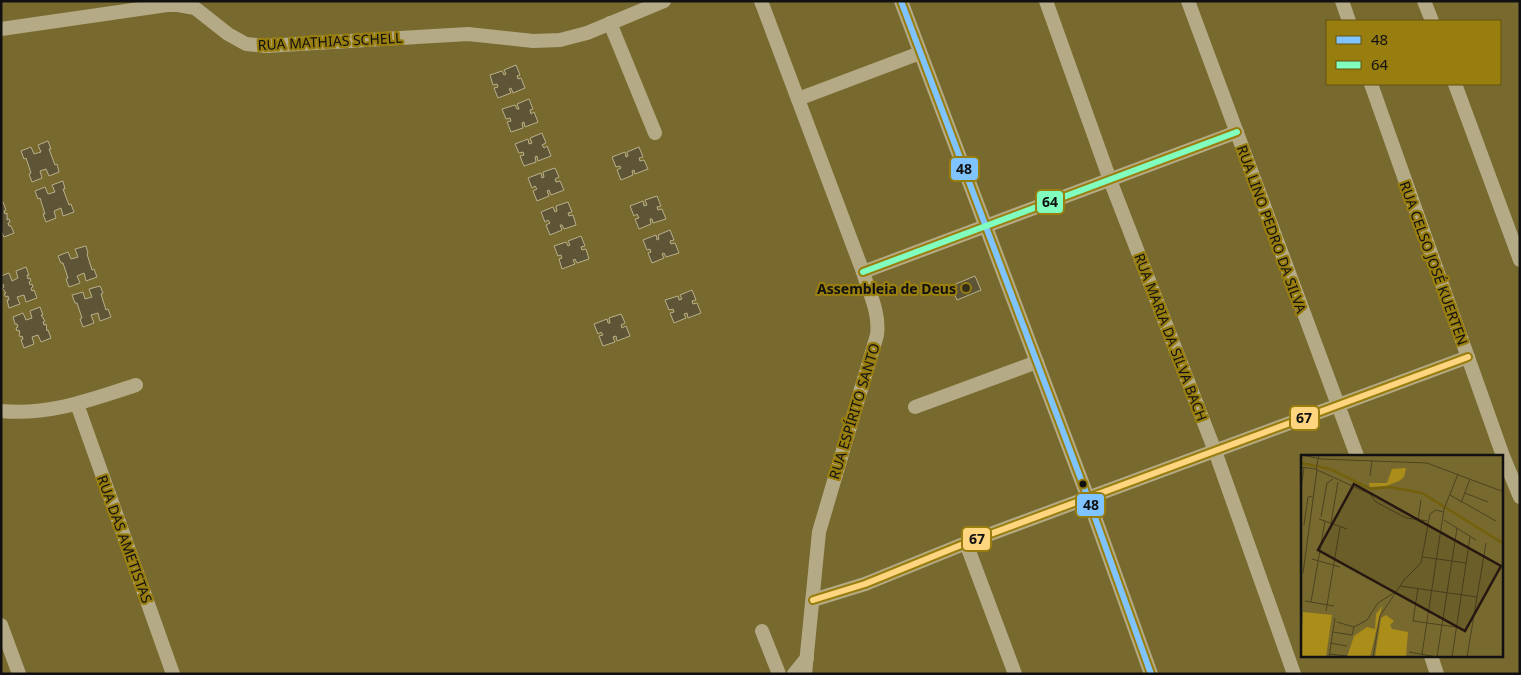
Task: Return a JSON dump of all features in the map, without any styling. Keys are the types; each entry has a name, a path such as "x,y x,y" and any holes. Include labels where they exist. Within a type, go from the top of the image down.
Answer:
{"street":[{"name":"RUA MATHIAS SCHELL","path":"1,29 178,5 195,8 237,40 246,44 266,46 468,34 545,41 575,37 664,1"},
{"name":"RUA ESPÍRITO SANTO","path":"762,1 798,99 797,116 863,272 877,316 877,334 819,532 805,674"},
{"path":"900,1 1088,498 1151,674"},
{"name":"RUA MARIA DA SILVA BACH","path":"1046,1 1110,180 1215,451 1294,674"},
{"name":"RUA LINO PEDRO DA SILVA","path":"1188,1 1357,455"},
{"path":"1342,1 1349,20"},
{"path":"1424,1 1432,20"},
{"path":"610,23 655,133"},
{"path":"798,99 920,53"},
{"name":"RUA CELSO JOSÉ KUERTEN","path":"1371,85 1503,455"},
{"path":"1454,85 1520,260"},
{"path":"863,272 1237,132"},
{"path":"813,600 865,584 966,543 1468,357"},
{"path":"915,407 1037,362"},
{"path":"1,411 42,410 77,404 136,385"},
{"name":"RUA DAS AMETISTAS","path":"77,404 173,674"},
{"name":"RUA CELSO JOSÉ KUERTEN","path":"1504,458 1520,497"},
{"path":"966,543 1015,674"},
{"path":"1,625 18,674"},
{"path":"762,631 779,674"},
{"path":"794,674 807,658"},
{"path":"1432,658 1437,674"}],"building":[{"path":"516,65 520,75 517,76 518,79 521,78 525,88 513,93 511,88 509,89 511,93 498,98 494,88 498,87 497,84 493,85 490,75 502,71 504,75 506,74 504,70"},
{"path":"529,99 533,109 530,110 531,114 534,112 538,122 525,127 524,122 522,123 523,128 511,132 507,122 511,121 510,118 506,119 502,109 515,105 519,109 517,104"},
{"path":"542,133 546,143 542,145 544,148 547,146 551,156 538,161 537,156 535,157 536,162 524,166 520,156 524,155 523,152 519,153 515,144 528,139 529,144 532,143 530,138"},
{"path":"48,141 51,149 49,149 59,172 49,176 46,169 40,171 42,178 32,182 26,158 24,159 21,151 31,147 34,154 41,152 38,145"},
{"path":"639,147 643,157 639,158 640,161 644,160 648,169 635,174 634,170 632,171 633,175 621,180 617,170 621,168 620,166 616,167 612,157 625,152 626,157 628,156 627,152"},
{"path":"555,168 559,177 555,179 556,182 560,181 564,190 551,195 549,190 547,191 549,196 537,201 533,191 537,189 535,186 532,188 528,178 541,173 542,178 544,177 543,172"},
{"path":"63,181 65,189 63,189 74,212 63,216 61,208 54,211 56,218 46,222 40,198 38,199 35,191 45,187 48,194 55,192 52,185"},
{"path":"657,196 661,206 657,207 658,210 662,209 666,219 653,223 652,219 650,219 651,224 639,229 635,219 639,218 637,214 634,216 630,206 643,201 644,206 647,205 645,200"},
{"path":"3,202 6,210 4,211 5,214 7,213 7,220 9,219 10,222 8,223 9,226 11,226 14,233 4,237 1,231 1,203"},
{"path":"568,202 572,212 568,213 569,216 573,215 576,225 564,229 560,225 562,230 550,235 546,225 550,223 548,220 545,222 541,212 553,207 555,212 557,211 556,206"},
{"path":"670,230 674,240 670,241 671,244 675,243 679,253 666,257 664,253 662,254 664,258 652,263 648,253 651,252 650,249 647,250 643,240 656,235 657,240 659,239 658,235"},
{"path":"581,236 585,246 581,247 582,250 586,249 589,259 577,263 575,259 573,260 575,264 562,269 559,259 562,258 561,255 558,256 554,246 566,242 568,246 570,245 568,241"},
{"path":"86,246 92,270 94,269 97,277 86,281 84,273 77,276 80,283 69,287 63,263 61,263 58,256 68,252 71,259 78,257 75,249"},
{"path":"26,267 29,275 27,275 28,279 30,278 31,281 29,282 30,285 32,284 33,287 31,288 32,291 34,290 37,298 26,302 24,295 17,297 20,304 9,308 8,296 6,297 4,294 6,293 2,288 4,287 3,284 1,285 1,276 9,273 12,281 18,278 16,271"},
{"name":"Assembleia de Deus","path":"975,276 981,290 957,300 951,286"},
{"path":"100,286 106,310 108,309 111,317 100,321 98,313 91,315 94,323 83,327 77,303 75,303 72,295 83,292 85,299 92,297 89,289"},
{"path":"692,290 696,300 692,301 693,304 697,303 701,313 688,318 687,313 684,314 686,318 674,323 670,313 674,312 673,309 669,310 665,300 678,296 679,300 682,299 680,295"},
{"path":"40,307 43,315 41,315 45,321 43,322 44,325 46,324 51,338 41,342 38,335 32,337 34,344 24,348 21,340 23,339 22,336 20,337 19,330 17,331 16,328 18,327 13,317 23,313 26,320 32,318 30,311"},
{"path":"621,314 625,323 621,325 622,328 626,326 630,336 617,341 616,336 613,337 615,342 603,346 599,336 603,335 601,332 598,334 594,324 607,319 608,323 610,323 609,318"}],"transit line":[{"name":"48","path":"901,1 1088,498 1151,674"},
{"name":"64","path":"863,272 1237,132"},
{"name":"67","path":"813,600 865,584 966,543 1468,357"}],"place":[{"name":"Assembleia de Deus","path":"966,288"}]}
